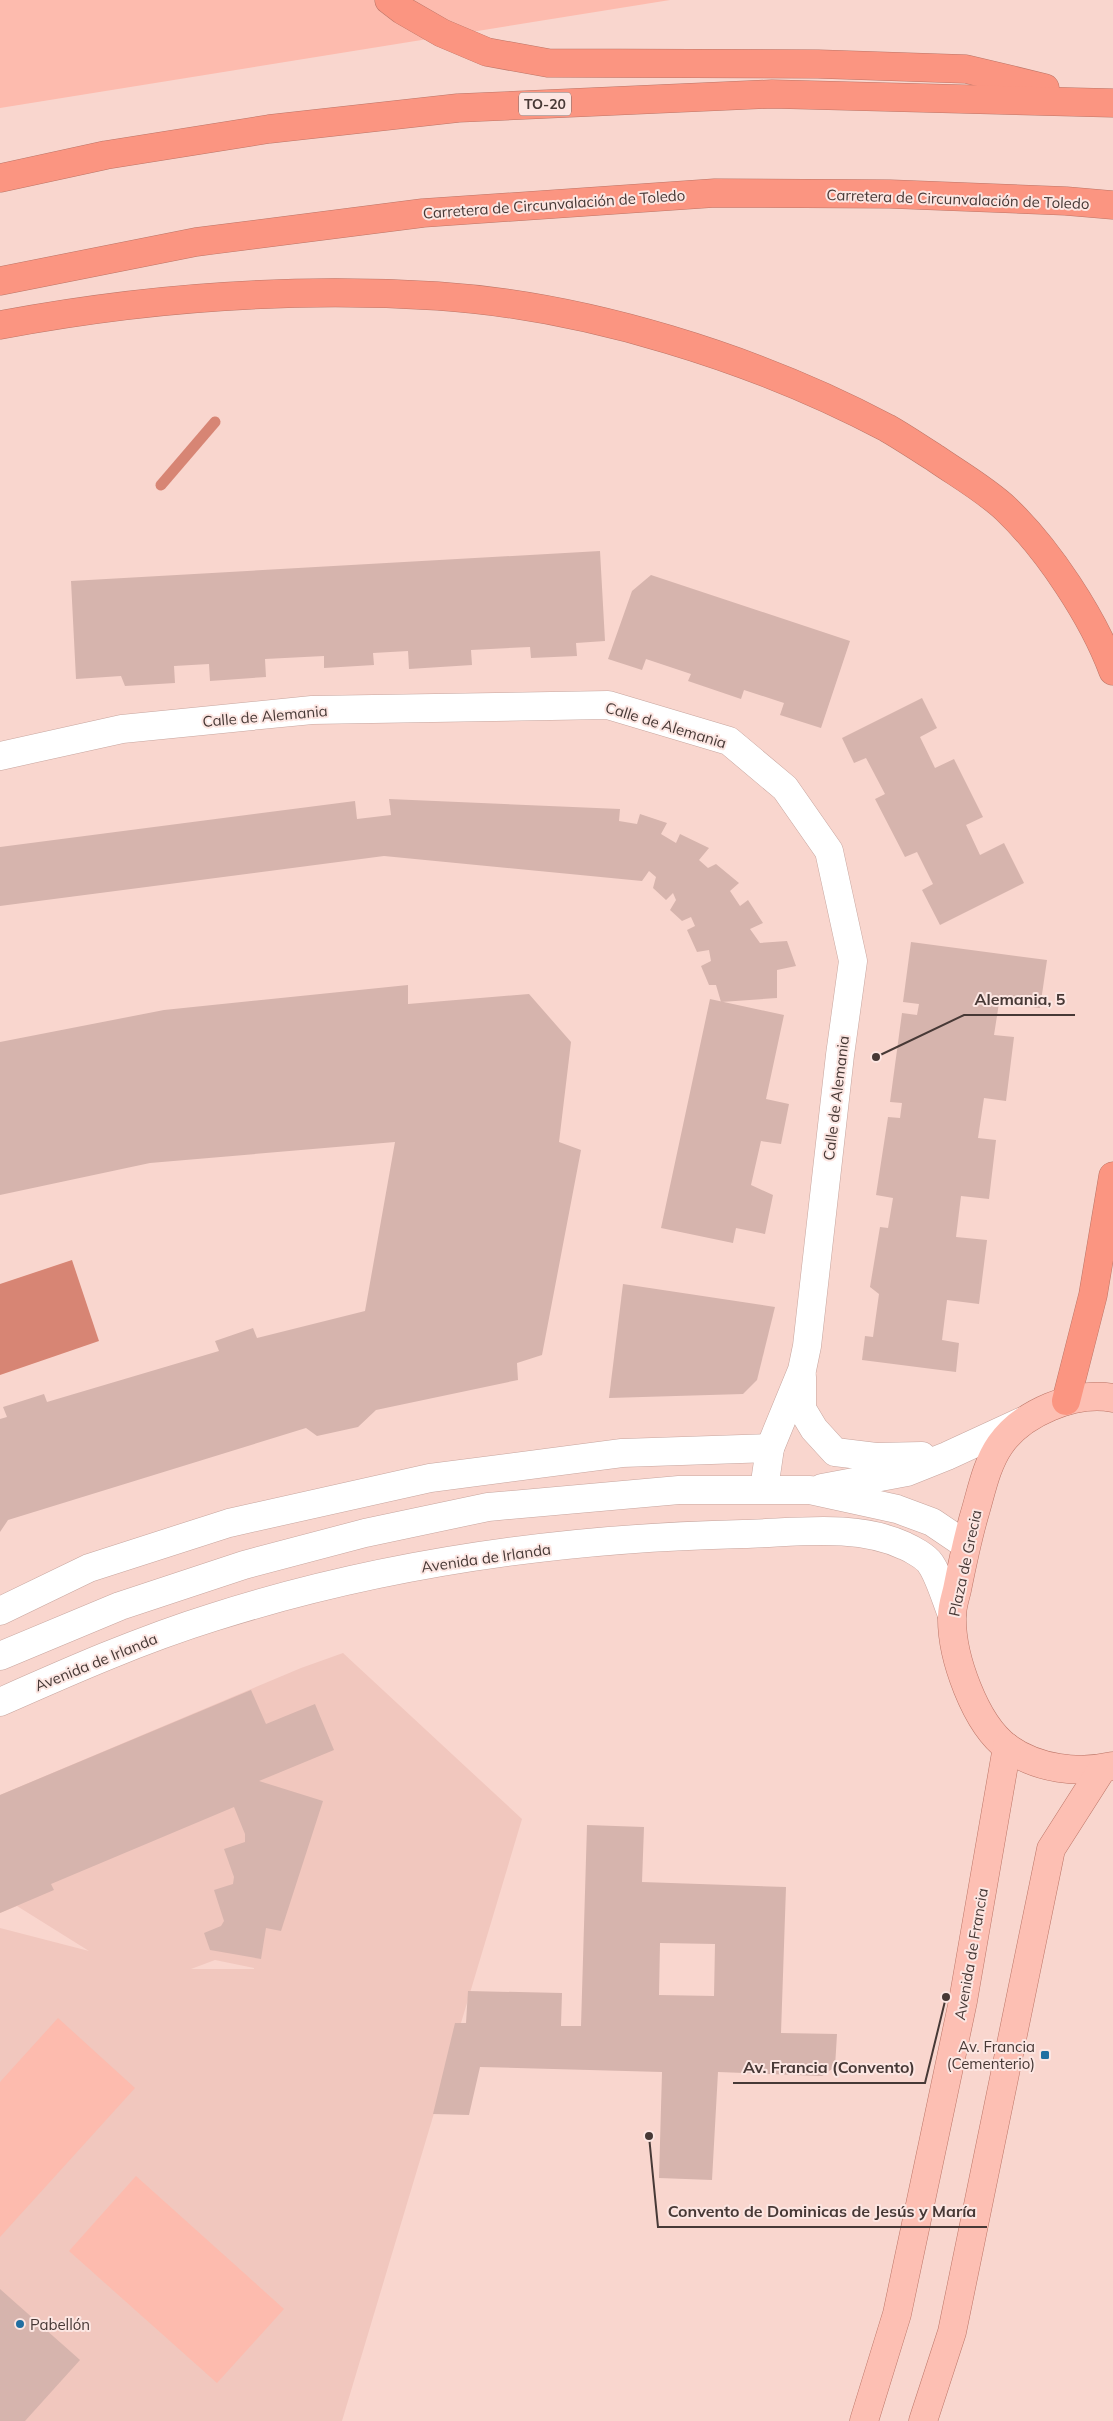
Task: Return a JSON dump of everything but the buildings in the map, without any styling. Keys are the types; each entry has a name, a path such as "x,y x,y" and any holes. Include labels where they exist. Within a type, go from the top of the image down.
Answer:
{"highway":[{"path":"389,0 402,10 442,33 487,52 548,64 818,64 966,69 1104,102"},
{"name":"TO-20","path":"0,178 106,156 269,130 458,108 772,94 1104,102"},
{"name":"Carretera de Circunvalación de Toledo","path":"0,280 196,242 423,212 714,193 890,194 1066,201 1113,205"},
{"path":"0,325 59,314 187,301 321,293 439,296 540,309 648,334 727,359 814,394 889,429 965,479 1005,508 1046,553 1082,611 1106,653 1113,670"},
{"path":"1066,1401 1093,1295 1113,1176"}],"main road":[{"name":"Plaza de Grecia","path":"1108,1767 1067,1770 1036,1763 1007,1747 988,1726 975,1706 963,1680 956,1654 952,1615 966,1545 992,1463 1000,1446 1023,1421 1066,1401 1102,1396 1113,1398"},
{"name":"Avenida de Francia","path":"864,2421 897,2314 963,2001 1007,1747"},
{"path":"923,2421 952,2332 1051,1849 1108,1767"}],"street":[{"name":"Calle de Alemania","path":"0,756 122,729 312,710 608,705 729,741 785,788 829,851 853,961 802,1370 770,1448"},
{"path":"802,1370 802,1409 814,1429 835,1452 876,1457 947,1456"},
{"path":"810,1490 907,1472 1023,1421"},
{"path":"0,1611 90,1568 229,1523 430,1478 669,1450 770,1448 764,1489"},
{"path":"600,1457 679,1490"},
{"path":"0,1656 120,1606 244,1565 365,1532 488,1507 679,1490 810,1490 897,1508 932,1522 966,1545"},
{"name":"Avenida de Irlanda","path":"0,1702 100,1658 214,1616 356,1578 476,1558 631,1538 834,1532 874,1535 906,1546 930,1562 952,1615"}],"shaded area":[{"path":"0,0 670,0 0,108"},
{"path":"72,1260 99,1341 0,1375 0,1284"},
{"path":"343,1653 522,1819 342,2421 0,2421 0,1928 89,1951 17,1906 0,1913 0,1795 301,1668","holes":["215,1960 254,1969 191,1969"]},
{"path":"58,2018 135,2088 0,2237 0,2082"},
{"path":"136,2176 284,2309 217,2383 69,2251"}],"waterway":[{"path":"161,485 215,422"}],"place":[{"name":"Alemania, 5","path":"876,1057"},
{"name":"Av. Francia (Convento)","path":"946,1997"},
{"name":"Av. Francia (Cementerio)","path":"1045,2055"},
{"name":"Convento de Dominicas de Jesús y María","path":"649,2136"},
{"name":"Pabellón","path":"20,2324"}]}
